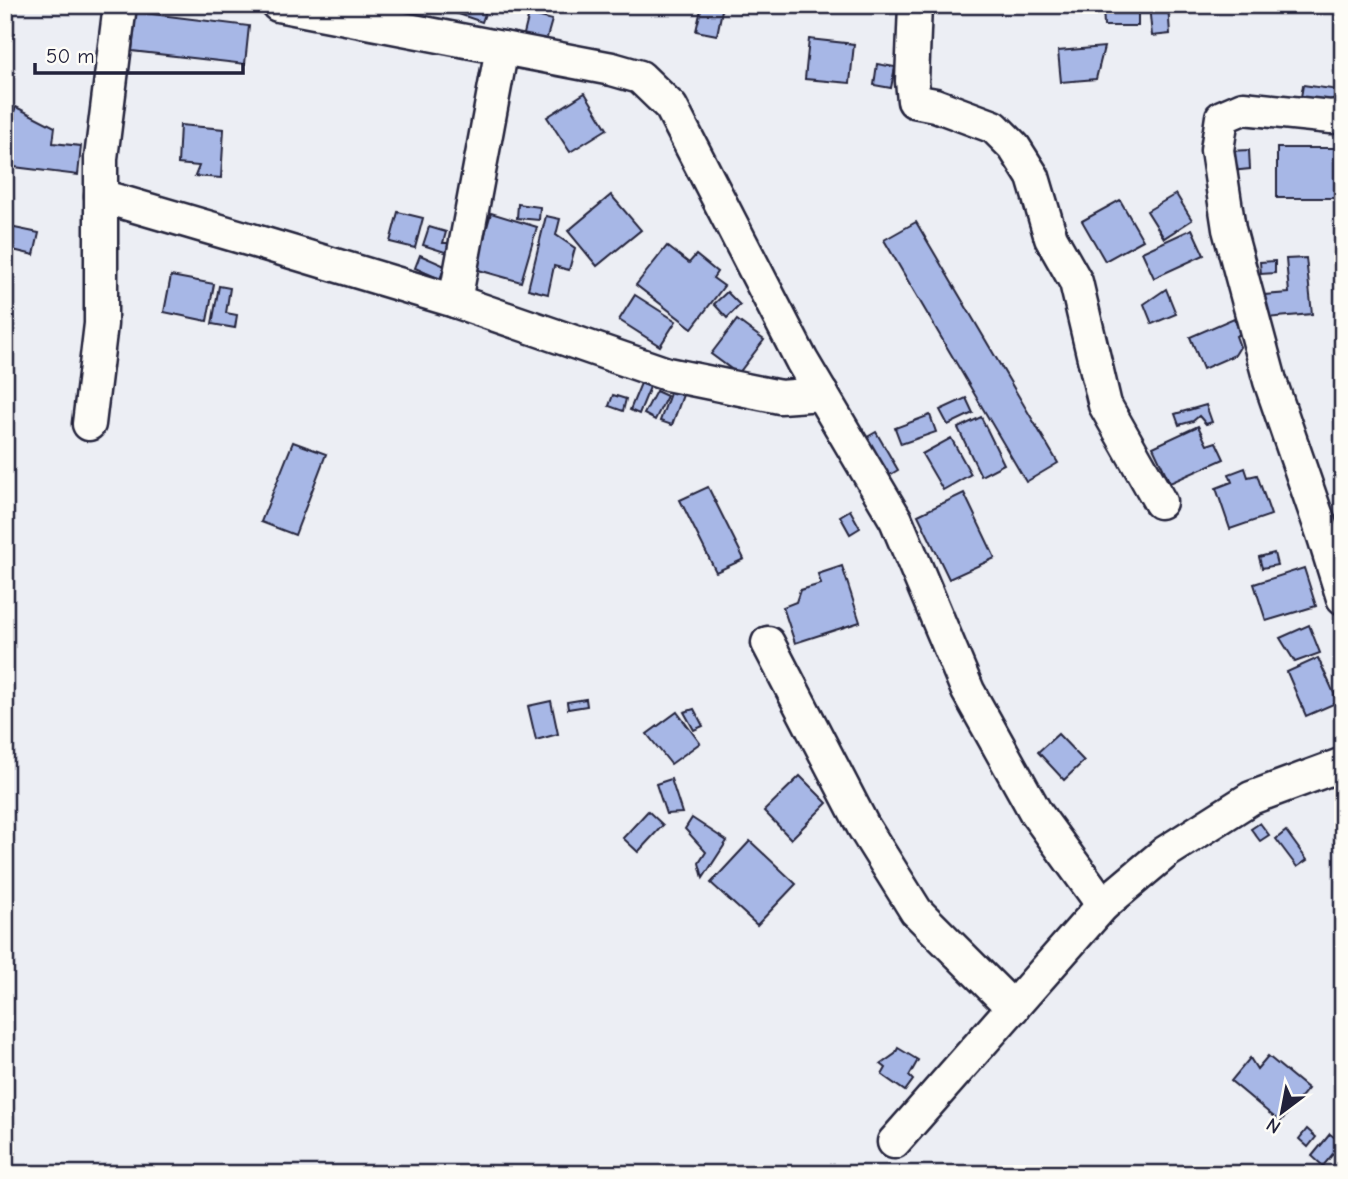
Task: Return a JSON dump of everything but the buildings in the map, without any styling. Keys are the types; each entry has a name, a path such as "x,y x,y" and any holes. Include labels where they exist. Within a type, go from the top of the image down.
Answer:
{"street":[{"path":"89,424 101,324 100,158 120,5"},
{"path":"278,5 612,69 640,77 671,107 802,361 897,520 968,691 1037,813 1103,905"},
{"path":"915,5 912,81 914,102 935,105 995,127 1014,147 1033,177 1051,238 1076,282 1105,405 1160,502"},
{"path":"455,302 502,48"},
{"path":"1343,115 1331,117 1243,108 1222,117 1217,150 1229,229 1270,381 1343,598"},
{"path":"101,196 455,302 667,374 780,397 822,394"},
{"path":"768,643 863,826 916,911 1013,1008"},
{"path":"894,1142 1103,905 1166,852 1251,798 1343,764"}]}
